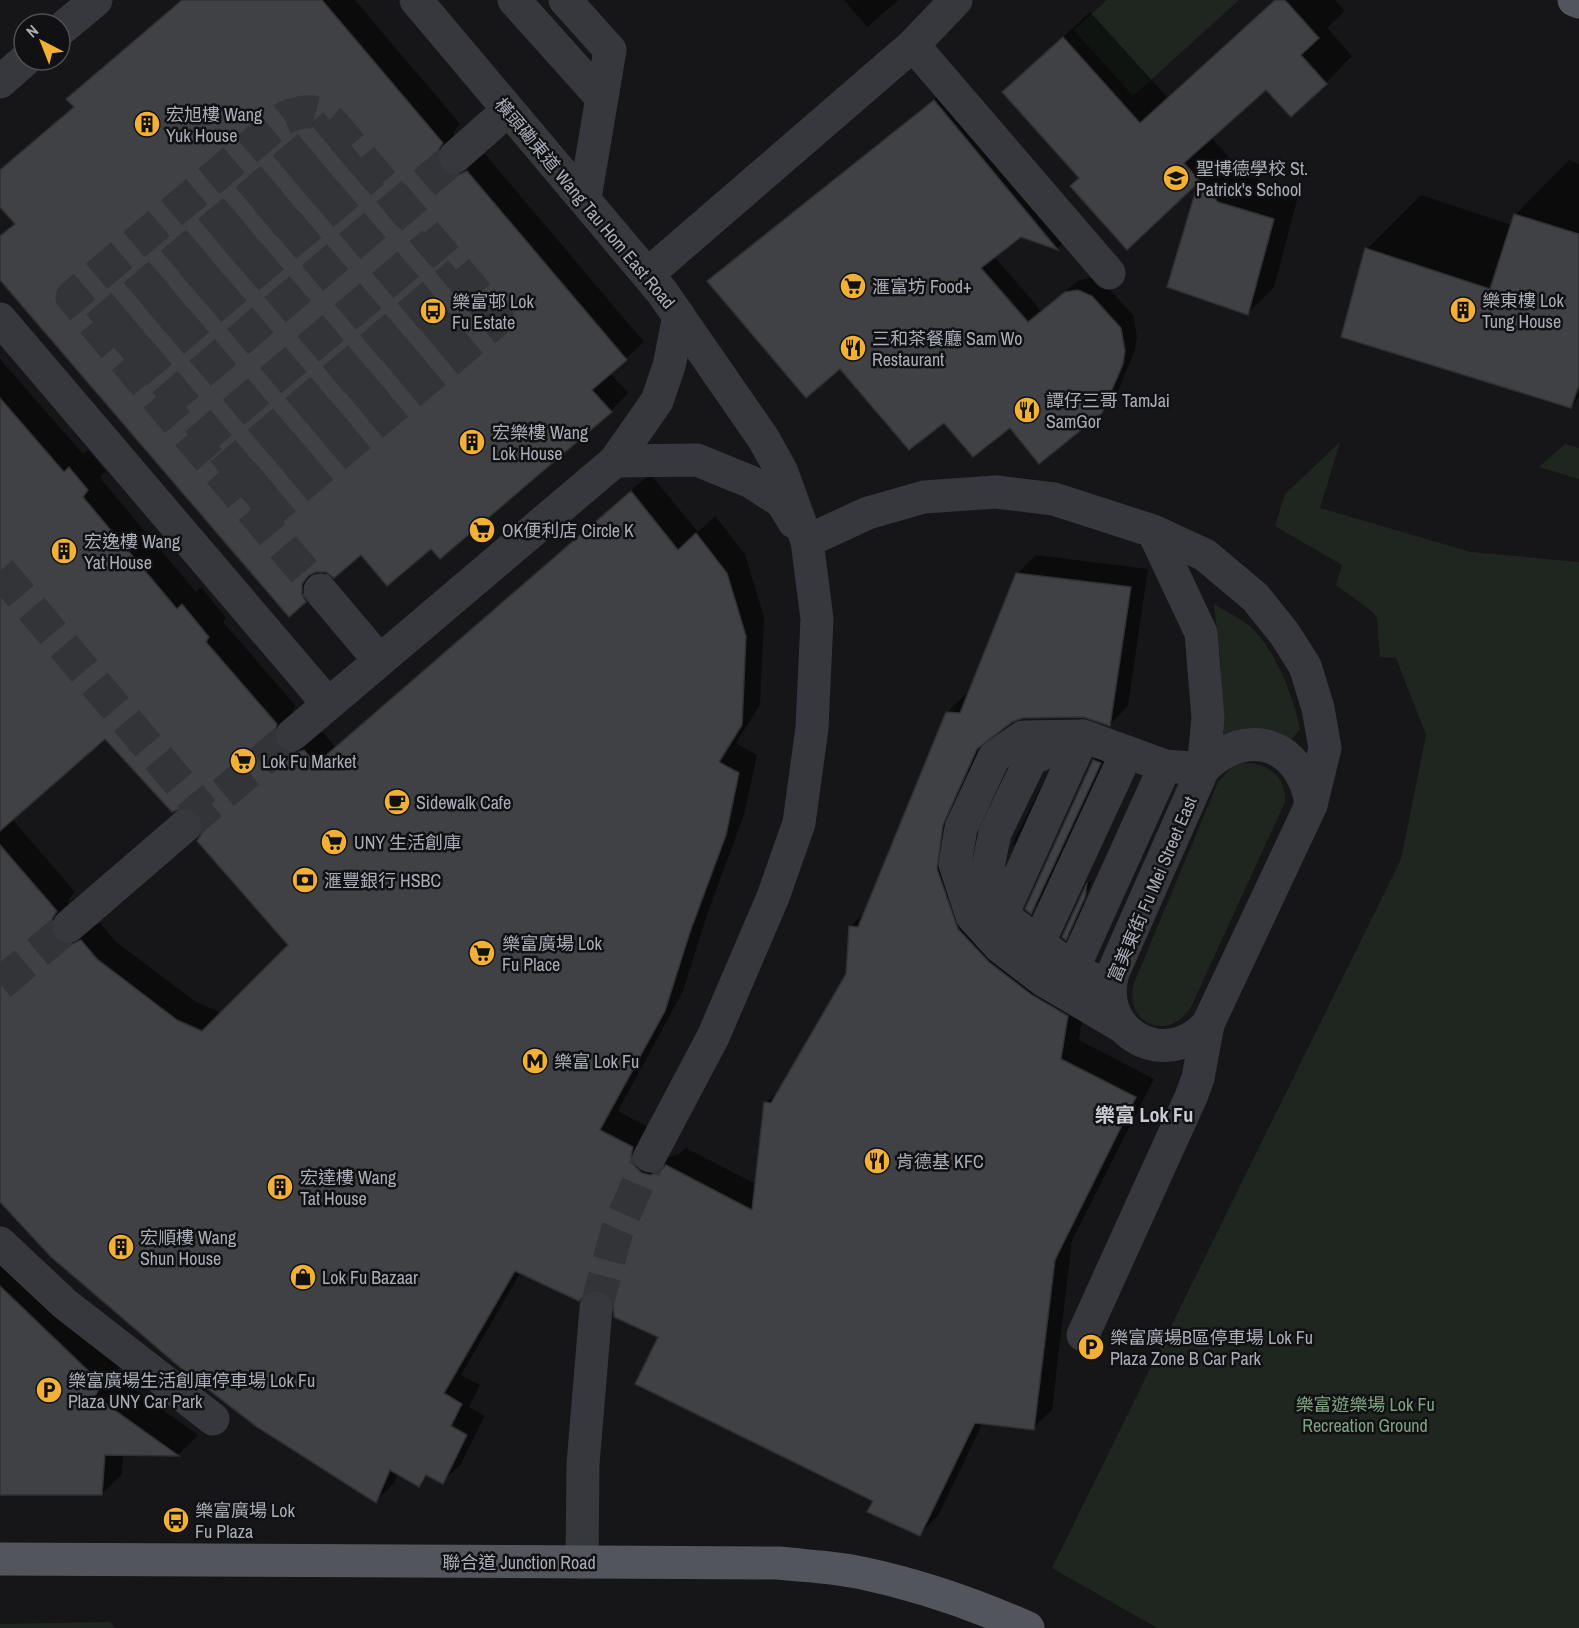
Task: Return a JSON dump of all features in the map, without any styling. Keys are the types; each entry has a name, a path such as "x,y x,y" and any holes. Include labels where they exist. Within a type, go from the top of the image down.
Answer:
{"main road":[{"path":"1574,0 1579,2"},
{"name":"聯合道 Junction Road","path":"0,1559 779,1563 859,1572 927,1589 991,1611 1028,1628"}],"street":[{"path":"72,20 96,0"},
{"name":"橫頭磡東道 Wang Tau Hom East Road","path":"416,0 585,198 680,316 782,470 807,541 817,619 812,728 799,823 773,897 713,1037 650,1156"},
{"path":"514,0 601,97"},
{"path":"565,0 610,50 585,198"},
{"path":"648,274 914,45 956,0"},
{"path":"914,45 1109,273"},
{"path":"0,82 12,71"},
{"path":"455,157 508,110"},
{"path":"291,735 615,461 627,448 657,400 669,366 680,316"},
{"path":"0,319 328,705"},
{"path":"615,461 697,460 751,482 782,502 807,541 867,513 924,497 996,492 1064,500 1153,531 1205,555 1255,597 1284,633 1305,666 1318,708 1325,748 1311,805 1208,1024 1198,1078 1191,1097 1083,1335"},
{"name":"富美東街 Fu Mei Street East","path":"1123,1026 1115,1015 1110,988 1115,968 1203,769 1208,718 1201,633 1153,531"},
{"path":"320,590 379,660"},
{"path":"1203,769 1165,766 1083,736 1023,737 994,757 961,828 955,864 972,916 1000,947 1043,980 1123,1026 1136,1038 1152,1045 1170,1046 1189,1041 1208,1024"},
{"path":"1083,736 1002,915 1073,969 1110,988"},
{"name":"富美東街 Fu Mei Street East","path":"1203,769 1215,757 1230,748 1260,744 1275,748 1298,766 1308,784 1311,805"},
{"path":"1038,944 1127,752"},
{"path":"1073,969 1165,766"},
{"path":"69,926 185,826"},
{"path":"0,1243 65,1304 213,1419"},
{"path":"582,1562 583,1464 596,1308"}],"green space":[{"path":"1107,0 1239,0 1133,96 1074,30"},
{"name":"樂富遊樂場 Lok Fu Recreation Ground","path":"1340,442 1320,508 1471,552 1579,562 1579,1628 1157,1628 1052,1568 1401,859 1426,735 1396,658 1380,657 1377,619 1373,612 1336,585 1342,565 1275,526 1285,494"},
{"path":"1565,444 1579,448 1579,479 1539,467"},
{"path":"1214,604 1249,625 1270,651 1289,690 1300,729 1289,743 1257,732 1216,736 1221,666"},
{"path":"1242,763 1259,765 1273,772 1282,784 1285,802 1191,1007 1181,1018 1171,1024 1160,1026 1150,1024 1141,1018 1135,1009 1132,997 1134,983 1218,782 1232,767"},
{"path":"110,1622 115,1628 0,1628 0,1624"}],"building":[{"path":"182,0 322,0 443,143 437,152 437,160 441,169 450,175 458,175 467,171 627,360 592,390 612,412 440,559 431,549 387,586 361,555 334,578 326,572 316,572 308,576 302,584 302,594 306,602 289,617 0,280 0,236 15,224 0,207 0,170 74,107 66,99"},
{"path":"1275,0 1285,0 1319,38 1301,55 1327,84 1291,117 1266,90 1184,163 1218,202 1274,219 1248,315 1167,287 1198,183 1127,250 1070,186 1079,178 1002,92 1063,37 1140,123"},
{"name":"滙富坊 Food+","path":"934,100 1058,250 1021,237 981,268 1028,322 1065,292 1078,290 1092,296 1121,328 1125,351 1123,364 1102,413 1039,464 1010,428 973,457 944,423 909,450 840,369 806,398 707,281"},
{"name":"樂東樓 Lok Tung House","path":"1514,214 1579,234 1579,385 1571,408 1341,337 1365,248 1490,289"},
{"name":"樂富廣場 Lok Fu Place","path":"0,398 64,472 69,467 88,490 83,497 177,609 182,604 209,637 206,642 277,724 274,738 278,748 285,752 295,753 304,750 316,764 631,491 678,550 696,533 727,573 746,636 742,725 719,762 739,773 726,835 690,932 665,1011 600,1130 633,1147 631,1156 634,1165 642,1173 650,1175 659,1172 666,1165 752,1210 764,1102 771,1103 846,974 849,926 858,927 946,712 960,713 1016,573 1131,587 1110,726 1083,717 1023,718 1012,722 977,749 943,825 937,869 958,929 989,962 1032,995 1068,1016 1061,1059 1136,1097 1055,1260 1034,1430 975,1423 920,1536 867,1512 873,1501 635,1384 658,1337 614,1317 613,1301 606,1292 597,1289 589,1291 579,1301 515,1271 444,1393 462,1404 451,1426 467,1435 443,1484 426,1475 419,1487 390,1470 376,1503 257,1427 182,1369 51,1257 0,1202 0,845 57,911 52,919 51,929 55,939 63,944 72,944 81,940 97,959 177,1020 202,1031 288,945 197,841 202,833 203,823 199,813 191,808 182,808 172,812 105,739 0,831"},
{"path":"1093,760 1101,763 1031,914 1025,909"},
{"path":"1087,883 1085,897 1066,940 1062,937"},
{"name":"樂富廣場生活創庫停車場 Lok Fu Plaza UNY Car Park","path":"0,1286 102,1384 95,1396 179,1456 105,1455 102,1495 0,1495"}],"tunnel":[{"path":"260,520 498,319 334,125 323,115 311,112 298,113 284,118 72,297 258,517 289,554 320,590"},
{"path":"97,327 334,125"},
{"path":"116,350 354,149"},
{"path":"163,405 455,157"},
{"path":"136,373 373,172"},
{"path":"196,444 433,243"},
{"path":"221,474 459,273"},
{"path":"241,497 478,296"},
{"path":"0,571 203,811"},
{"path":"186,825 292,735"},
{"path":"0,984 69,926"},
{"path":"596,1308 617,1231 650,1156"}],"place":[{"name":"宏旭樓 Wang Yuk House","path":"147,124"},
{"name":"聖博德學校 St. Patrick's School","path":"1176,178"},
{"name":"滙富坊 Food+","path":"853,286"},
{"name":"樂東樓 Lok Tung House","path":"1463,310"},
{"name":"樂富邨 Lok Fu Estate","path":"433,311"},
{"name":"三和茶餐廳 Sam Wo Restaurant","path":"853,348"},
{"name":"譚仔三哥 TamJai SamGor","path":"1027,410"},
{"name":"宏樂樓 Wang Lok House","path":"472,442"},
{"name":"OK便利店 Circle K","path":"482,530"},
{"name":"宏逸樓 Wang Yat House","path":"64,551"},
{"name":"Lok Fu Market","path":"243,761"},
{"name":"Sidewalk Cafe","path":"397,802"},
{"name":"UNY 生活創庫","path":"334,842"},
{"name":"滙豐銀行 HSBC","path":"305,880"},
{"name":"樂富廣場 Lok Fu Place","path":"482,953"},
{"name":"樂富 Lok Fu","path":"535,1061"},
{"name":"肯德基 KFC","path":"877,1161"},
{"name":"宏達樓 Wang Tat House","path":"280,1187"},
{"name":"宏順樓 Wang Shun House","path":"121,1247"},
{"name":"Lok Fu Bazaar","path":"303,1277"},
{"name":"樂富廣場B區停車場 Lok Fu Plaza Zone B Car Park","path":"1091,1347"},
{"name":"樂富廣場生活創庫停車場 Lok Fu Plaza UNY Car Park","path":"49,1390"},
{"name":"樂富廣場 Lok Fu Plaza","path":"176,1520"}],"district":[{"name":"樂富 Lok Fu","path":"1144,1114"}]}
